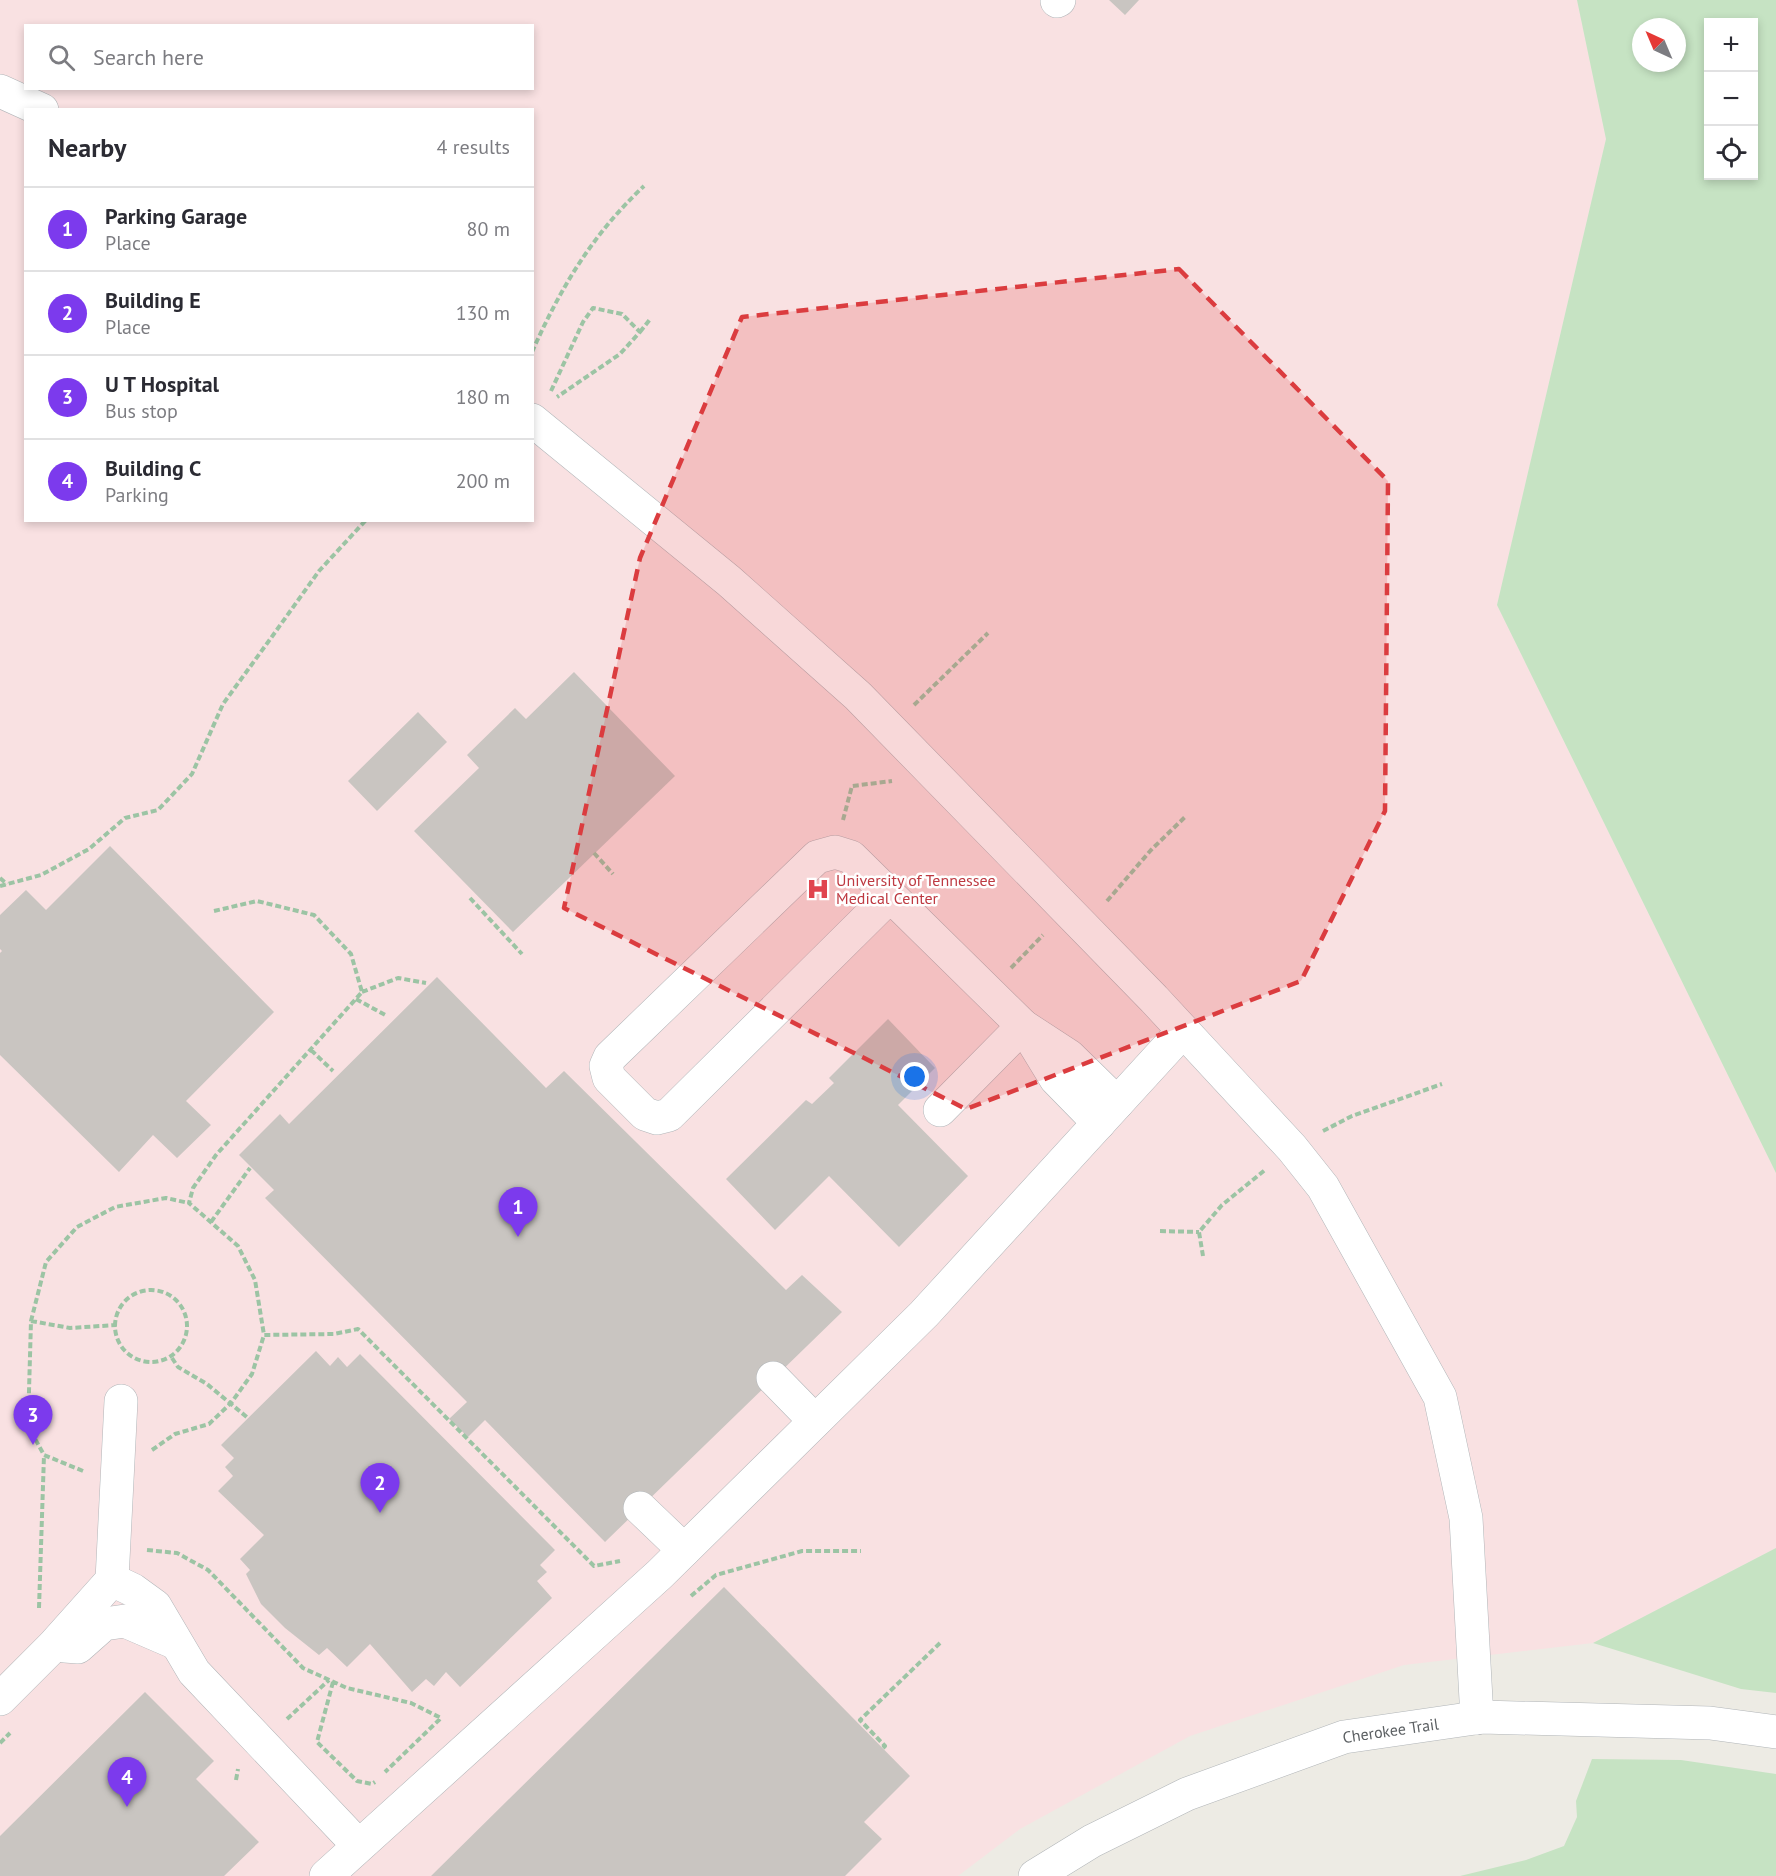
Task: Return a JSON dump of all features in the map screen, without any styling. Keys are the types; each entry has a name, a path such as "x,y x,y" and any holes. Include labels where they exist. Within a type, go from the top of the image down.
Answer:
{"street":[{"path":"0,91 38,108"},
{"path":"534,422 729,581 858,696 1183,1031 1292,1148 1323,1187 1440,1397 1466,1518 1477,1718"},
{"path":"890,896 669,1115 657,1118 645,1114 609,1078 606,1066 610,1057 817,857 835,852 851,857 1023,1026 1056,1079 1108,1113"},
{"path":"940,1110 1023,1026"},
{"path":"326,1876 660,1574 924,1314 1183,1031"},
{"path":"773,1378 815,1421"},
{"path":"0,1699 53,1646 112,1580 122,1401"},
{"path":"640,1508 684,1550"},
{"path":"112,1580 134,1590 155,1606 194,1672 358,1845"},
{"path":"53,1646 78,1647 104,1624 125,1621 176,1643"},
{"name":"Cherokee Trail","path":"1035,1876 1092,1841 1187,1794 1344,1737 1477,1718 1710,1723 1776,1732"}],"path":[{"path":"534,348 573,270 614,215 644,186"},
{"path":"640,332 622,314 593,308 583,322 551,391 552,401 620,354 640,332 651,318"},
{"path":"0,886 41,876 90,849 125,818 158,810 192,774 224,704 278,628 320,571 364,522"},
{"path":"906,713 988,633"},
{"path":"848,804 852,786"},
{"path":"594,854 613,874"},
{"path":"0,878 7,884"},
{"path":"470,898 522,954"},
{"path":"214,911 257,901 314,915 351,954 362,992"},
{"path":"189,1203 193,1188 216,1155 362,992 398,978 426,983"},
{"path":"356,999 387,1016"},
{"path":"311,1050 333,1071"},
{"path":"211,1222 250,1168"},
{"path":"38,1612 44,1455 28,1426 31,1321 46,1262 77,1227 114,1207 166,1198 189,1203 238,1246 255,1280 264,1335 252,1374 231,1403 208,1424 175,1434 152,1450 149,1460"},
{"path":"1160,1231 1199,1232"},
{"path":"153,1288 175,1297 188,1316 187,1339 172,1358 149,1363 128,1355 115,1336 116,1312 131,1294 153,1288"},
{"path":"31,1321 70,1328 116,1325"},
{"path":"264,1335 333,1334 357,1329 594,1566 641,1557 685,1601 716,1575 726,1572 802,1551 861,1551"},
{"path":"172,1358 178,1367 207,1384 248,1418"},
{"path":"44,1455 117,1485"},
{"path":"144,1550 177,1552 208,1570 303,1668 347,1688 411,1703 441,1718 372,1784 357,1781 317,1742 333,1682"},
{"path":"883,1749 885,1746 860,1720 940,1644"}],"highlighted area":[{"path":"1179,269 1388,481 1385,811 1301,981 966,1109 564,908 640,558 742,317"}],"shaded area":[{"name":"University of Tennessee Medical Center","path":"0,0 1577,0 1606,139 1497,605 1776,1173 1776,1548 1593,1643 1404,1665 1190,1736 1020,1829 958,1876 0,1876"}],"green space":[{"path":"1577,0 1776,0 1776,1173 1497,605 1606,139"},
{"path":"1776,1548 1776,1693 1741,1689 1593,1643"},
{"path":"1592,1759 1681,1760 1776,1774 1776,1876 1460,1876 1526,1860 1564,1846 1577,1817 1576,1801"}],"building":[{"path":"1109,0 1139,0 1125,15"},
{"path":"574,672 675,776 513,932 414,831 479,768 467,755 515,708 526,719"},
{"path":"418,712 447,742 377,811 348,781"},
{"path":"110,846 274,1012 186,1101 211,1125 177,1158 153,1135 119,1172 0,1055 0,953 2,951 0,949 0,915 26,890 46,910"},
{"path":"437,977 546,1088 564,1071 786,1290 802,1275 842,1312 605,1542 485,1420 468,1437 449,1419 467,1402 265,1198 274,1190 239,1155 280,1114 289,1124"},
{"path":"888,1019 935,1068 898,1105 968,1176 899,1247 829,1176 775,1230 726,1179 806,1100 812,1104 834,1083 829,1078"},
{"path":"316,1351 330,1366 338,1357 347,1367 360,1354 555,1550 540,1565 547,1572 537,1581 552,1598 460,1687 446,1672 434,1686 426,1679 412,1692 370,1644 347,1667 327,1648 319,1655 285,1628 261,1604 246,1574 250,1570 240,1559 264,1535 218,1491 233,1476 225,1467 234,1458 221,1445"},
{"path":"724,1587 910,1776 864,1822 882,1839 845,1876 431,1876"},
{"path":"145,1692 214,1761 196,1779 259,1842 224,1876 0,1876 0,1836"}],"place":[{"name":"University of Tennessee Medical Center","path":"818,889"},
{"name":"Parking Garage","path":"518,1237"},
{"name":"U T Hospital","path":"33,1445"},
{"name":"Building E","path":"380,1513"},
{"name":"Building C","path":"127,1807"}]}
